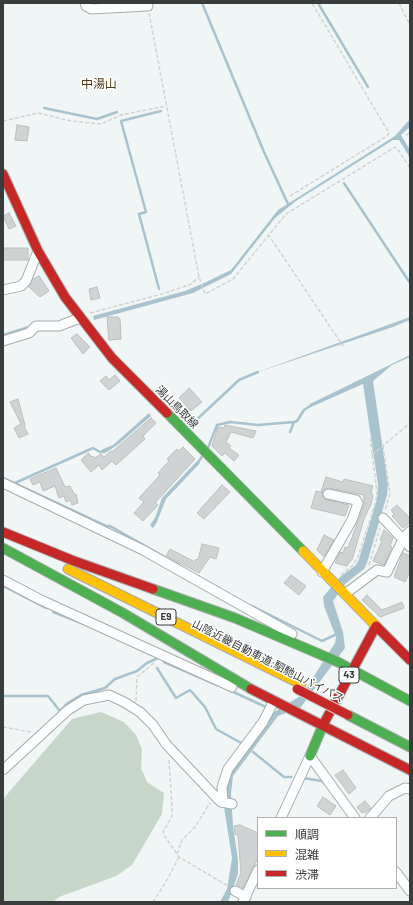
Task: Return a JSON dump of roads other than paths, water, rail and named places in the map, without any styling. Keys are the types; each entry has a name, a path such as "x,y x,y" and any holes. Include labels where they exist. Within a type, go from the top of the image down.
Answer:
{"main road":[{"name":"湯山鳥取線","path":"3,174 38,251 65,297 112,358 257,502 322,572 410,660"},
{"path":"3,532 74,561 235,618 352,668 410,701"},
{"name":"山陰近畿自動車道;駟馳山バイパス","path":"3,539 76,573 299,687 410,740"},
{"path":"3,548 122,613 240,684 410,770"},
{"name":"43","path":"323,725 352,668 376,626"},
{"name":"山陰近畿自動車道;駟馳山バイパス","path":"350,712 410,747"},
{"path":"310,756 323,725"}],"street":[{"path":"84,3 91,9 148,6"},
{"path":"3,290 21,286 26,281 38,251"},
{"path":"3,341 29,333 36,326 59,326 80,318"},
{"path":"3,483 143,550 306,642 319,653"},
{"path":"322,572 352,520 358,503 356,500 328,494"},
{"path":"383,518 410,547"},
{"path":"345,594 377,570 387,572 403,539 410,531"},
{"path":"3,580 41,600 266,702 278,703"},
{"path":"3,770 41,733 68,710 84,700 94,697 109,696 133,708 153,725 166,744 214,795 227,803 222,787 228,770 278,703"},
{"path":"281,817 310,756 355,817"},
{"path":"371,817 389,796 405,788 410,789"},
{"path":"235,891 245,900 257,872"},
{"path":"397,873 410,891"}],"water":[{"path":"410,119 410,127 401,135 410,150 410,158 399,140 393,140 296,201 275,218 231,274 193,293 94,320 93,316 185,291 231,270 278,210 395,136"},
{"path":"410,317 410,320 390,328 255,373"},
{"path":"410,355 410,357 392,365 373,381 388,485 387,495 364,569 345,584 333,601 343,632 345,648 301,707 278,716 233,776 231,793 233,826 238,860 238,874 228,902 220,902 227,889 232,858 224,807 226,776 271,714 302,695 335,643 336,637 324,606 323,597 340,577 356,565 377,499 378,485 363,384 311,407 310,404"},
{"path":"149,413 151,416 120,443 107,452 102,453 101,450 113,445"},
{"path":"197,461 200,463 166,499 153,528 150,525 155,518 162,498"}],"waterway":[{"path":"202,3 264,152 288,204"},
{"path":"318,3 368,87"},
{"path":"44,108 97,119 117,112"},
{"path":"159,289 139,214 146,212 121,121 161,111"},
{"path":"344,183 410,283"},
{"path":"3,335 29,327"},
{"path":"172,403 192,424 239,380 258,372"},
{"path":"208,448 217,425 230,422 258,425 294,422 297,421 304,410 313,404"},
{"path":"290,432 294,422"},
{"path":"15,483 93,448 100,452 104,452"},
{"path":"197,464 203,455"},
{"path":"3,478 106,526 110,526 179,565"},
{"path":"3,586 46,608"},
{"path":"252,606 322,641 337,634"},
{"path":"53,612 84,624"},
{"path":"3,696 48,696 60,711 68,703 81,695 105,688 115,679 137,671 147,663 158,658"},
{"path":"164,662 217,685"},
{"path":"157,668 176,698 190,690 205,707 216,729 243,744"},
{"path":"229,690 266,707"},
{"path":"253,752 284,777 291,777"},
{"path":"303,778 322,781 325,784"}],"district":[{"name":"中湯山","path":"99,84"}]}
